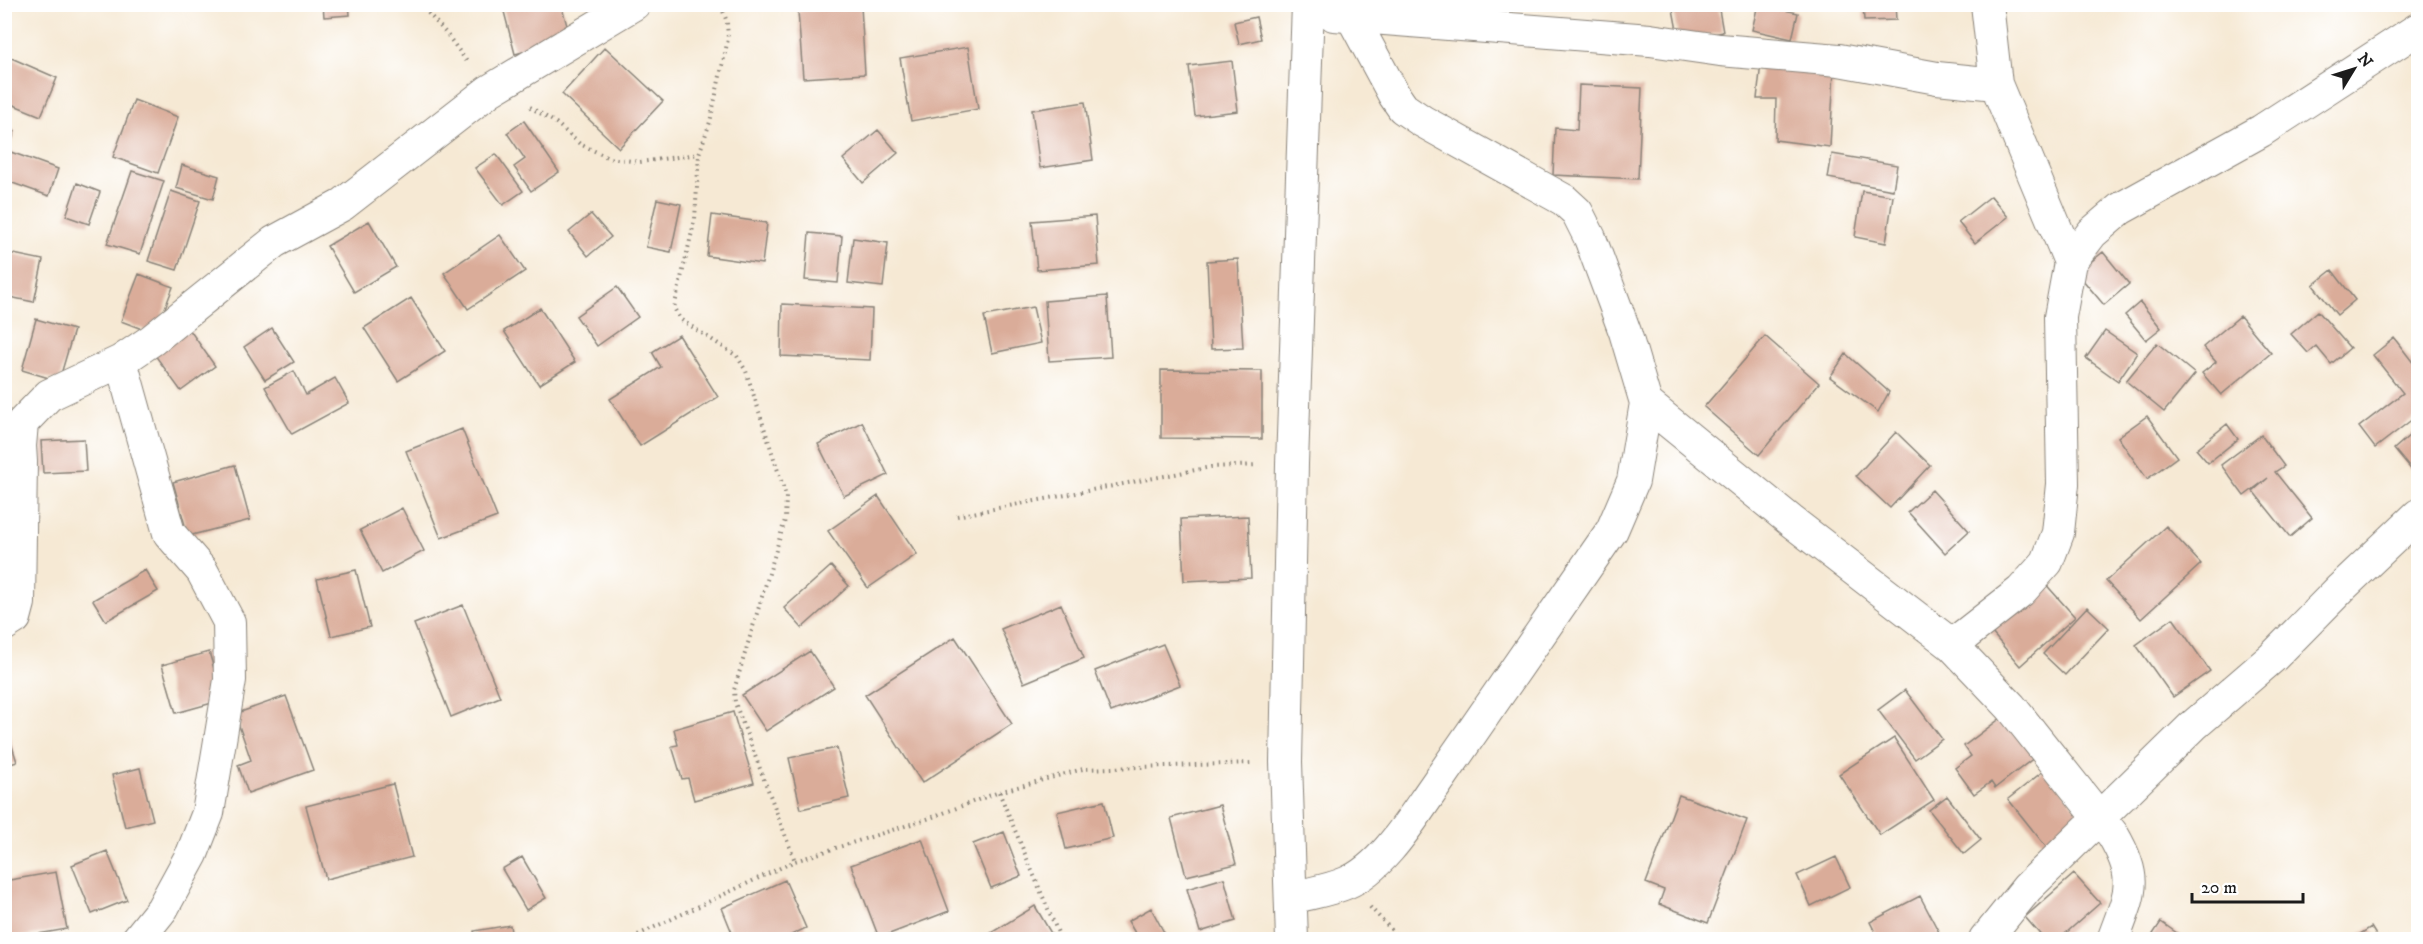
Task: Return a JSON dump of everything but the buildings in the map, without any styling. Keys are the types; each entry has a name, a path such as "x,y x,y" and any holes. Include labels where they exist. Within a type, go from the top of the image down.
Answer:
{"street":[{"path":"4,625 15,618 19,603 22,423 49,395 121,361 152,340 274,242 342,205 489,91 634,4"},
{"path":"1987,4 1996,84 2070,262"},
{"path":"1292,939 1293,898 1286,762 1292,464 1308,10 1650,40 1720,50 1839,60 1937,78 1996,84"},
{"path":"1293,898 1347,883 1378,860 1400,835 1612,530 1632,481 1646,403 1617,311 1590,238 1576,212 1564,200 1422,121 1403,108 1351,15"},
{"path":"1952,645 2021,591 2047,562 2058,533 2063,484 2060,317 2070,262 2092,233 2120,209 2260,131 2418,29"},
{"path":"121,361 169,533 202,571 230,622 230,680 208,813 192,854 162,909 137,939"},
{"path":"1646,403 1791,520 1952,645 2011,707 2113,835 2126,856 2130,876 2129,896 2113,939"},
{"path":"1985,939 2027,888 2193,726 2273,657 2418,515"}],"path":[{"path":"420,4 446,33 475,76 489,91 528,105 556,123 580,144 609,158 640,162 699,154"},
{"path":"714,4 723,10 727,22 728,39 710,122 699,154 695,219 674,308 680,319 736,356 746,371 786,496 786,520 734,690 735,703 795,861"},
{"path":"957,516 1210,467 1292,464"},
{"path":"627,939 795,861 930,818 999,792 1083,769 1286,762"},
{"path":"999,792 1061,939"}]}
